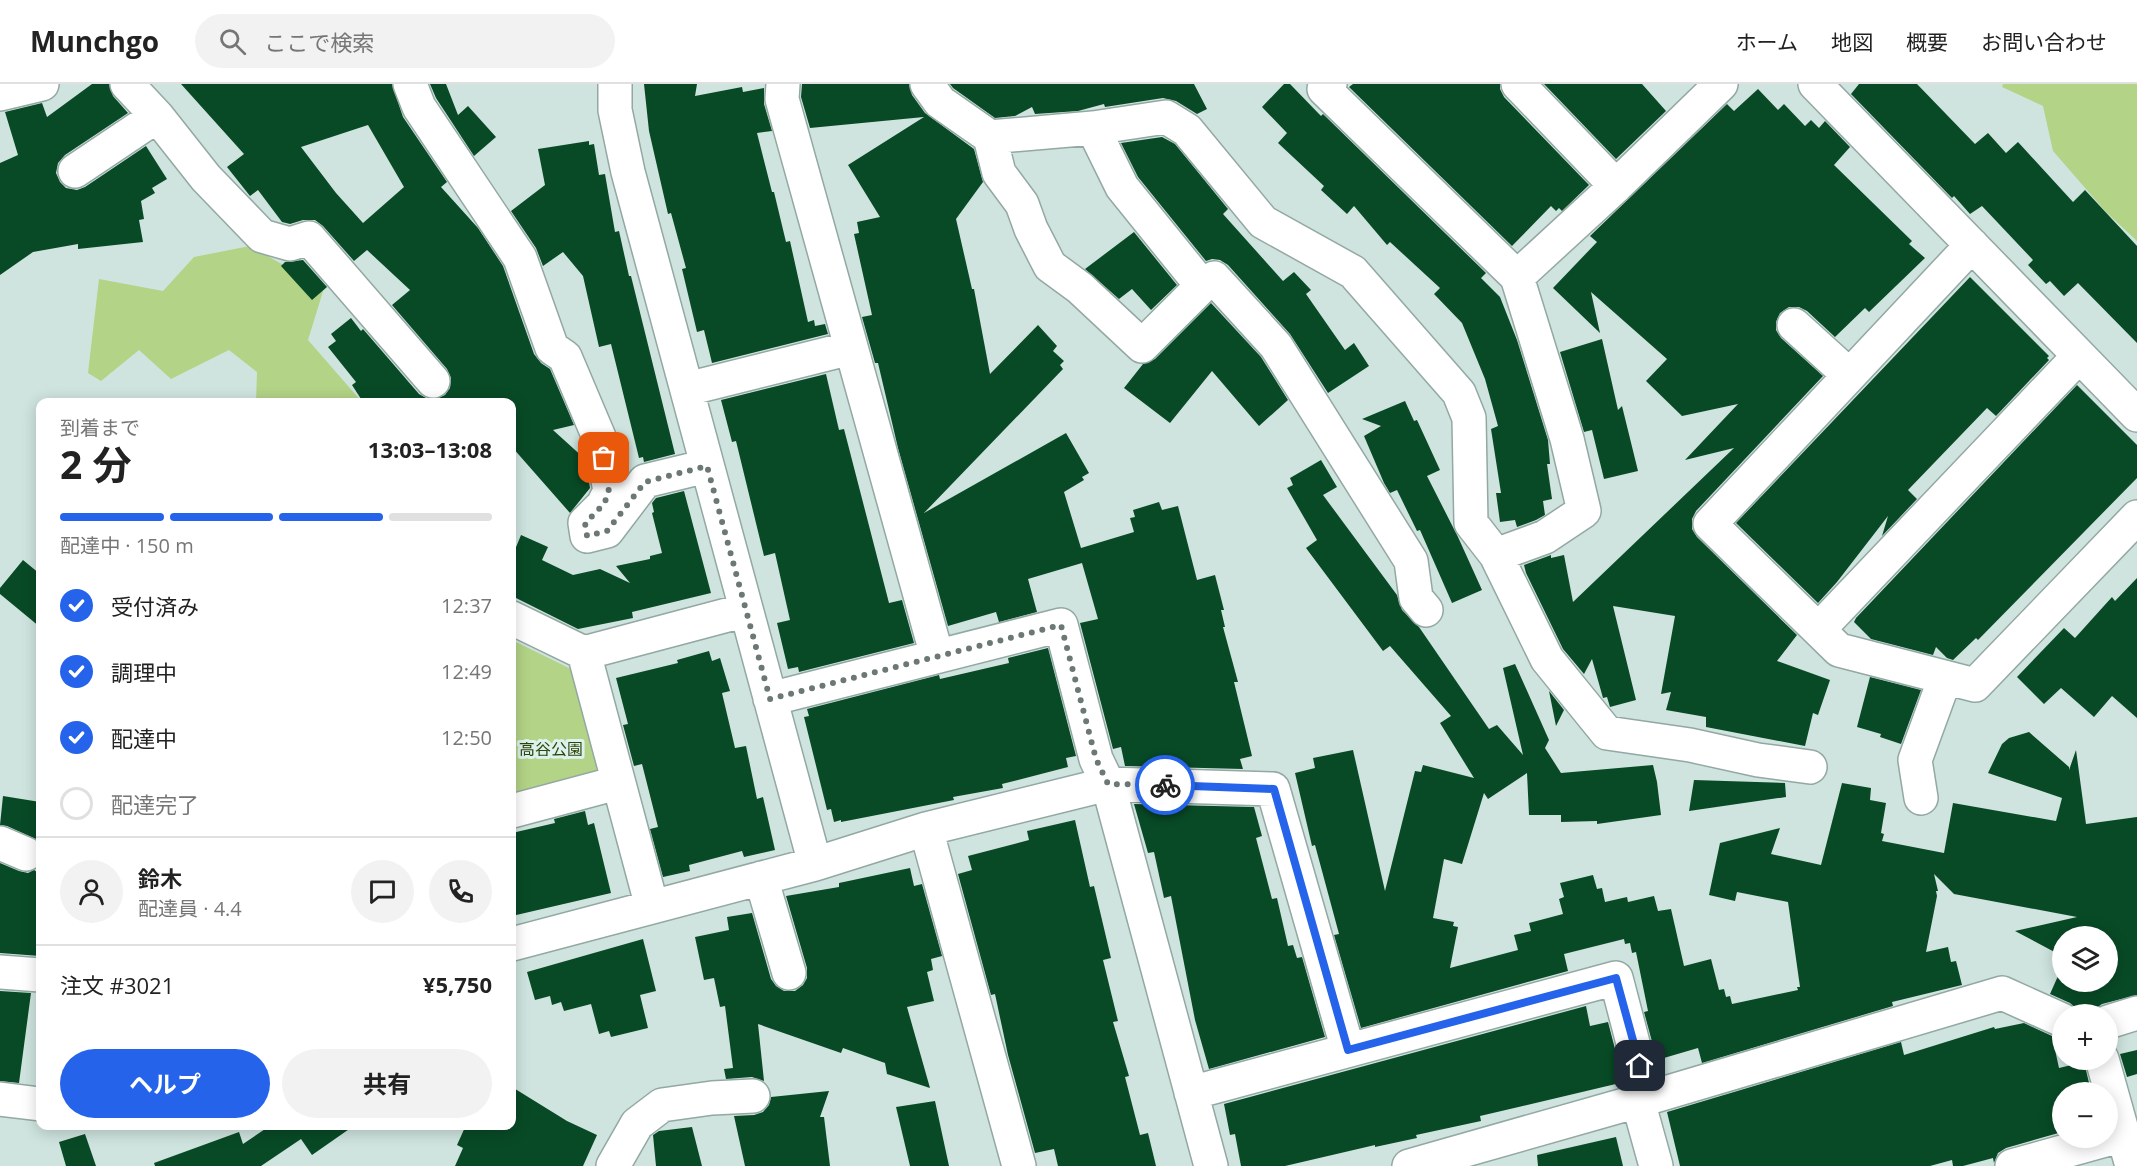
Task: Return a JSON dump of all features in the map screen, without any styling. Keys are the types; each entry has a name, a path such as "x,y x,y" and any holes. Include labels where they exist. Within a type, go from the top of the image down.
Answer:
{"street":[{"path":"0,94 42,84"},
{"path":"127,84 161,120 206,178 262,236 290,244 309,238 433,381"},
{"path":"410,84 419,107 520,258 552,348 565,357 601,442 610,491 603,505 585,523 587,536 607,531 645,482 707,466"},
{"path":"615,84 615,110 628,172 815,864"},
{"path":"783,84 782,99 937,656"},
{"path":"927,84 940,102 990,137 1093,128 1166,117 1187,130 1263,222 1353,272 1459,393 1469,418 1471,523 1496,555 1547,659 1608,733 1810,767"},
{"path":"1330,84 1324,90 1517,277 1567,439 1584,511 1545,537 1496,555"},
{"path":"1518,84 1616,186"},
{"path":"1517,277 1616,186 1721,84"},
{"path":"1815,84 2137,415"},
{"path":"75,171 161,120"},
{"path":"1093,128 1122,187 1202,286"},
{"path":"990,137 999,173 1022,204 1031,229 1050,266 1080,288 1142,346 1202,286 1214,278 1276,346 1411,561 1416,598 1426,610"},
{"path":"1972,245 1710,524 1839,650 1975,685 2137,517"},
{"path":"1794,325 1849,375"},
{"path":"687,388 851,348"},
{"path":"1819,629 2079,356"},
{"path":"516,620 584,653 746,610"},
{"path":"770,699 1061,625 1096,759 1108,784 1211,1166"},
{"path":"584,653 652,907"},
{"path":"1921,798 1915,760 1945,678"},
{"path":"516,811 617,783"},
{"path":"516,943 815,864 926,830 1108,784 1274,789 1348,1050"},
{"path":"926,830 1019,1166"},
{"path":"762,878 789,973"},
{"path":"0,972 36,975"},
{"path":"1191,1093 1616,978 1640,1066 1638,1101 1656,1166"},
{"path":"1409,1166 2002,993 2052,1016"},
{"path":"2118,1019 2137,1013"},
{"path":"2105,1070 2132,1166"},
{"path":"614,1166 637,1124 663,1105 712,1098 753,1096"},
{"path":"0,1099 36,1104"},
{"path":"2012,1166 2123,1135"}],"green space":[{"path":"2003,84 2137,84 2137,241 2106,212 2053,151 2043,106 2002,87"},
{"path":"250,246 324,288 308,340 359,398 256,398 257,372 229,350 171,379 139,350 101,381 88,373 99,279 163,291 194,257"},
{"name":"高谷公園","path":"516,642 573,670 599,778 516,800"}],"building":[{"path":"92,84 109,84 113,96 128,113 65,155 58,163 56,173 66,188 77,190 146,146 167,179 152,188 155,193 141,201 144,219 139,220 143,242 78,249 78,244 33,252 0,275 0,163 18,155 5,112 42,103 47,117"},
{"path":"181,84 392,84 403,117 447,182 441,187 478,228 503,266 534,354 550,369 574,425 553,430 585,459 590,488 570,513 516,452 516,398 438,398 445,395 450,388 451,378 447,369 392,305 410,290 367,250 354,261 315,220 303,220 290,224 282,222 258,190 250,196 227,167 244,154","holes":["368,125 404,187 363,223 336,193 301,147"]},
{"path":"430,84 446,84 458,115 468,106 496,137 474,156 436,98"},
{"path":"644,84 697,84 695,96 742,87 743,92 764,88 764,104 772,131 757,133 772,192 774,192 786,242 790,241 808,322 814,320 815,326 825,324 828,334 712,363 704,330 697,332 682,269 686,268 671,213 668,214 649,131"},
{"path":"802,84 909,84 912,95 925,113 974,149 983,182 956,219 972,289 974,289 990,374 1038,325 1057,346 1053,351 1064,361 1060,365 1063,369 924,513 1066,433 1089,473 1082,477 1084,480 1064,492 1081,548 1134,532 1130,518 1135,517 1133,510 1159,502 1162,510 1178,506 1197,580 1215,575 1224,610 1221,610 1225,627 1223,627 1238,682 1234,682 1252,756 1240,759 1243,769 1125,766 1121,747 1113,749 1080,623 1098,619 1082,563 1028,579 1037,612 999,622 996,612 948,626 898,448 878,363 875,363 862,317 872,315 854,234 859,233 857,222 880,217 848,165 924,117 810,128 801,97"},
{"path":"950,84 1194,84 1207,109 1197,114 1176,101 1163,98 1105,107 1104,104 1078,111 1035,114 1032,107 1015,116 995,118"},
{"path":"1284,84 1290,84 1321,116 1323,114 1486,273 1481,278 1500,297 1517,340 1548,440 1550,464 1547,464 1552,499 1543,501 1545,515 1517,527 1515,520 1500,522 1496,493 1501,493 1491,429 1498,426 1485,379 1462,323 1434,294 1440,288 1390,242 1387,245 1354,206 1347,214 1321,190 1324,186 1278,143 1287,133 1262,107"},
{"path":"1353,84 1500,84 1504,97 1589,185 1562,211 1559,208 1556,211 1551,206 1512,246 1349,87"},
{"path":"1544,84 1642,84 1666,111 1616,159"},
{"path":"1859,84 1917,84 1975,144 1988,133 2006,153 2018,142 2073,202 2085,190 2137,246 2137,343 2078,283 2064,296 2050,281 2046,284 2028,265 2033,260 1982,206 1970,214 1954,196 1952,198 1851,94"},
{"path":"1758,89 1778,110 1784,104 1805,126 1811,120 1819,128 1825,121 1850,147 1834,165 1912,241 1909,244 1925,258 1869,312 1865,308 1835,337 1807,311 1799,307 1789,307 1780,313 1776,322 1776,330 1781,338 1823,376 1696,511 1692,519 1692,529 1697,537 1797,635 1777,661 1830,680 1818,715 1813,713 1805,746 1706,727 1706,717 1666,710 1671,692 1661,694 1675,616 1613,606 1636,700 1610,707 1607,697 1603,698 1592,659 1584,674 1563,649 1524,565 1551,555 1551,558 1564,555 1573,602 1734,448 1685,460 1738,404 1682,416 1646,381 1667,359 1591,292 1600,333 1553,288 1597,242 1590,236 1727,104 1734,111"},
{"path":"1162,137 1175,144 1228,209 1223,214 1283,281 1294,272 1311,290 1306,294 1345,350 1354,343 1369,366 1328,393 1290,334 1228,265 1220,260 1206,261 1138,177 1121,143"},
{"path":"589,141 589,145 594,144 599,175 605,174 615,232 619,231 675,454 644,462 643,457 639,458 611,344 599,347 583,276 563,252 543,266 536,248 511,211 545,185 538,149"},
{"path":"1134,232 1177,285 1151,310 1132,289 1119,299 1085,269"},
{"path":"303,260 327,287 312,300 281,266 285,262"},
{"path":"1970,277 2049,356 2047,358 2049,360 1996,416 1987,408 1908,490 1917,499 1882,536 1888,516 1818,603 1736,523"},
{"path":"1211,303 1261,357 1288,400 1259,426 1212,371 1170,423 1124,388 1143,364 1155,359"},
{"path":"351,318 419,394 426,398 360,398 352,385 356,382 328,347 336,341 331,334"},
{"path":"1602,339 1618,410 1622,406 1638,471 1604,479 1592,430 1584,432 1560,352"},
{"path":"826,374 839,430 844,429 889,603 902,600 914,643 799,672 798,667 788,669 777,623 790,620 775,553 764,556 736,441 732,442 721,400"},
{"path":"2077,385 2137,445 2137,478 1978,640 1976,638 1953,660 1947,658 1936,647 1933,655 1871,639 1854,622 1856,618"},
{"path":"1405,401 1414,421 1417,420 1440,470 1427,476 1482,590 1452,603 1420,530 1417,531 1397,490 1390,493 1384,483 1364,436 1381,426 1362,419"},
{"path":"1321,460 1337,487 1323,495 1397,595 1402,610 1419,627 1489,729 1497,725 1523,755 1503,668 1515,664 1549,740 1545,748 1561,773 1653,765 1661,815 1597,824 1597,821 1561,822 1561,815 1529,815 1527,773 1488,799 1484,793 1462,864 1444,859 1433,918 1454,922 1453,926 1458,927 1450,968 1518,950 1514,935 1531,931 1529,923 1563,914 1559,899 1564,897 1560,883 1593,875 1597,889 1602,888 1605,902 1627,897 1628,902 1654,896 1658,911 1671,909 1684,966 1711,959 1719,990 1724,989 1726,997 1730,996 1732,1004 1798,990 1797,987 1800,987 1788,902 1737,892 1735,901 1709,895 1720,843 1780,828 1771,854 1821,865 1842,783 1871,788 1870,800 1886,803 1881,833 1884,834 1882,841 1944,853 1953,803 2056,821 2062,798 1988,773 2002,744 2009,738 2029,732 2069,767 2069,770 2076,750 2086,824 2137,817 2137,995 2102,1004 2071,1004 2050,994 2052,990 2052,992 2118,992 2118,926 2052,926 2052,951 2015,931 2077,917 1954,894 1934,874 1938,891 1936,891 1926,952 1948,947 1951,962 1956,961 1962,985 1892,1002 1893,1006 1702,1063 1698,1048 1657,1060 1644,1012 1648,1011 1636,952 1632,953 1630,943 1625,944 1624,939 1564,954 1568,971 1361,1028 1334,935 1339,934 1315,845 1312,846 1295,773 1315,768 1313,758 1353,750 1385,891 1415,771 1421,772 1423,765 1474,778 1440,723 1451,716 1390,646 1383,651 1306,548 1317,540 1287,488 1293,485 1290,478"},
{"path":"684,491 711,593 632,612 633,618 578,629 516,598 516,547 521,535 548,547 542,560 573,575 600,569 630,583 616,566 650,559 650,556 662,553 652,513 654,512 652,503 656,498"},
{"path":"23,560 36,571 36,624 0,594 0,588"},
{"path":"2137,578 2137,718 2112,696 2094,717 2061,688 2044,704 2017,677 2064,628 2075,638 2112,597 2115,601"},
{"path":"1048,648 1076,756 1066,758 1068,767 1002,784 1003,788 953,797 954,800 834,822 831,809 827,810 804,717 809,716 807,709 939,675 940,679 1009,663 1008,658"},
{"path":"709,651 712,661 720,658 730,691 722,693 735,748 746,746 757,799 763,797 775,850 744,857 742,851 689,865 690,871 663,877 650,829 658,827 642,764 634,766 623,725 628,724 616,678 678,663 677,660"},
{"path":"1870,677 1921,690 1901,744 1880,737 1881,734 1857,727"},
{"path":"1549,691 1564,710 1556,726"},
{"path":"1694,780 1785,783 1786,797 1689,811"},
{"path":"3,796 36,801 36,839 0,825"},
{"path":"1134,804 1254,807 1262,836 1256,838 1272,899 1277,898 1288,946 1293,945 1297,958 1302,957 1325,1037 1209,1069 1195,1020 1171,896 1164,898 1154,852 1148,853"},
{"path":"585,811 588,825 594,823 611,893 516,915 516,832 555,823 554,819"},
{"path":"1075,820 1090,887 1094,886 1111,958 1103,960 1118,1021 1113,1022 1129,1076 1125,1077 1140,1135 1148,1133 1156,1166 1058,1166 1054,1149 1035,1153 1008,1055 995,994 991,995 958,874 972,870 968,856 1029,840 1027,831"},
{"path":"0,863 19,871 28,873 36,871 36,956 0,953"},
{"path":"910,868 914,886 922,884 942,956 931,959 933,970 927,972 934,1001 907,1007 930,1088 887,1074 885,1063 843,1048 841,1053 758,1024 764,1081 752,1077 726,1079 724,1069 733,1068 725,1006 720,1007 714,978 704,980 695,937 729,930 727,917 752,913 771,979 784,991 795,991 803,985 807,978 807,968 786,896 839,887 839,883"},
{"path":"643,939 656,991 640,995 648,1028 611,1037 609,1031 599,1034 591,1004 564,1011 561,1002 552,1005 550,996 535,1000 527,972"},
{"path":"0,991 31,993 19,1083 0,1081"},
{"path":"1586,1006 1590,1026 1608,1022 1620,1068 1617,1072 1620,1083 1480,1116 1481,1121 1416,1135 1417,1138 1375,1147 1375,1145 1285,1166 1241,1166 1235,1134 1230,1135 1224,1104"},
{"path":"2024,1023 2052,1036 2052,1070 2086,1070 2089,1082 2052,1082 2052,1135 2006,1148 1998,1153 1994,1163 1993,1158 1963,1166 1953,1166 1952,1160 1930,1166 1680,1166 1667,1112 1901,1042 1904,1055 1994,1027 1995,1029"},
{"path":"2137,1050 2137,1074 2127,1077 2120,1054"},
{"path":"516,1089 567,1121 597,1135 583,1166 455,1166 463,1148 457,1145 464,1130 516,1130"},
{"path":"829,1091 820,1117 824,1117 830,1166 745,1166 734,1116 763,1112 769,1105 771,1097"},
{"path":"935,1101 949,1166 910,1166 896,1107"},
{"path":"692,1127 702,1166 656,1166 653,1135 659,1131"},
{"path":"264,1130 348,1130 312,1155 301,1139 261,1166 155,1166 154,1163 239,1132 243,1144"},
{"path":"85,1134 96,1166 66,1166 59,1142"},
{"path":"1616,1137 1623,1166 1538,1166 1537,1155"}],"way so far":[{"path":"604,458 610,491 603,505 585,523 587,536 607,531 645,482 707,466 770,699 1061,625 1096,759 1108,784 1165,785"}],"route":[{"path":"1165,785 1274,789 1348,1050 1616,978 1640,1066"}]}
